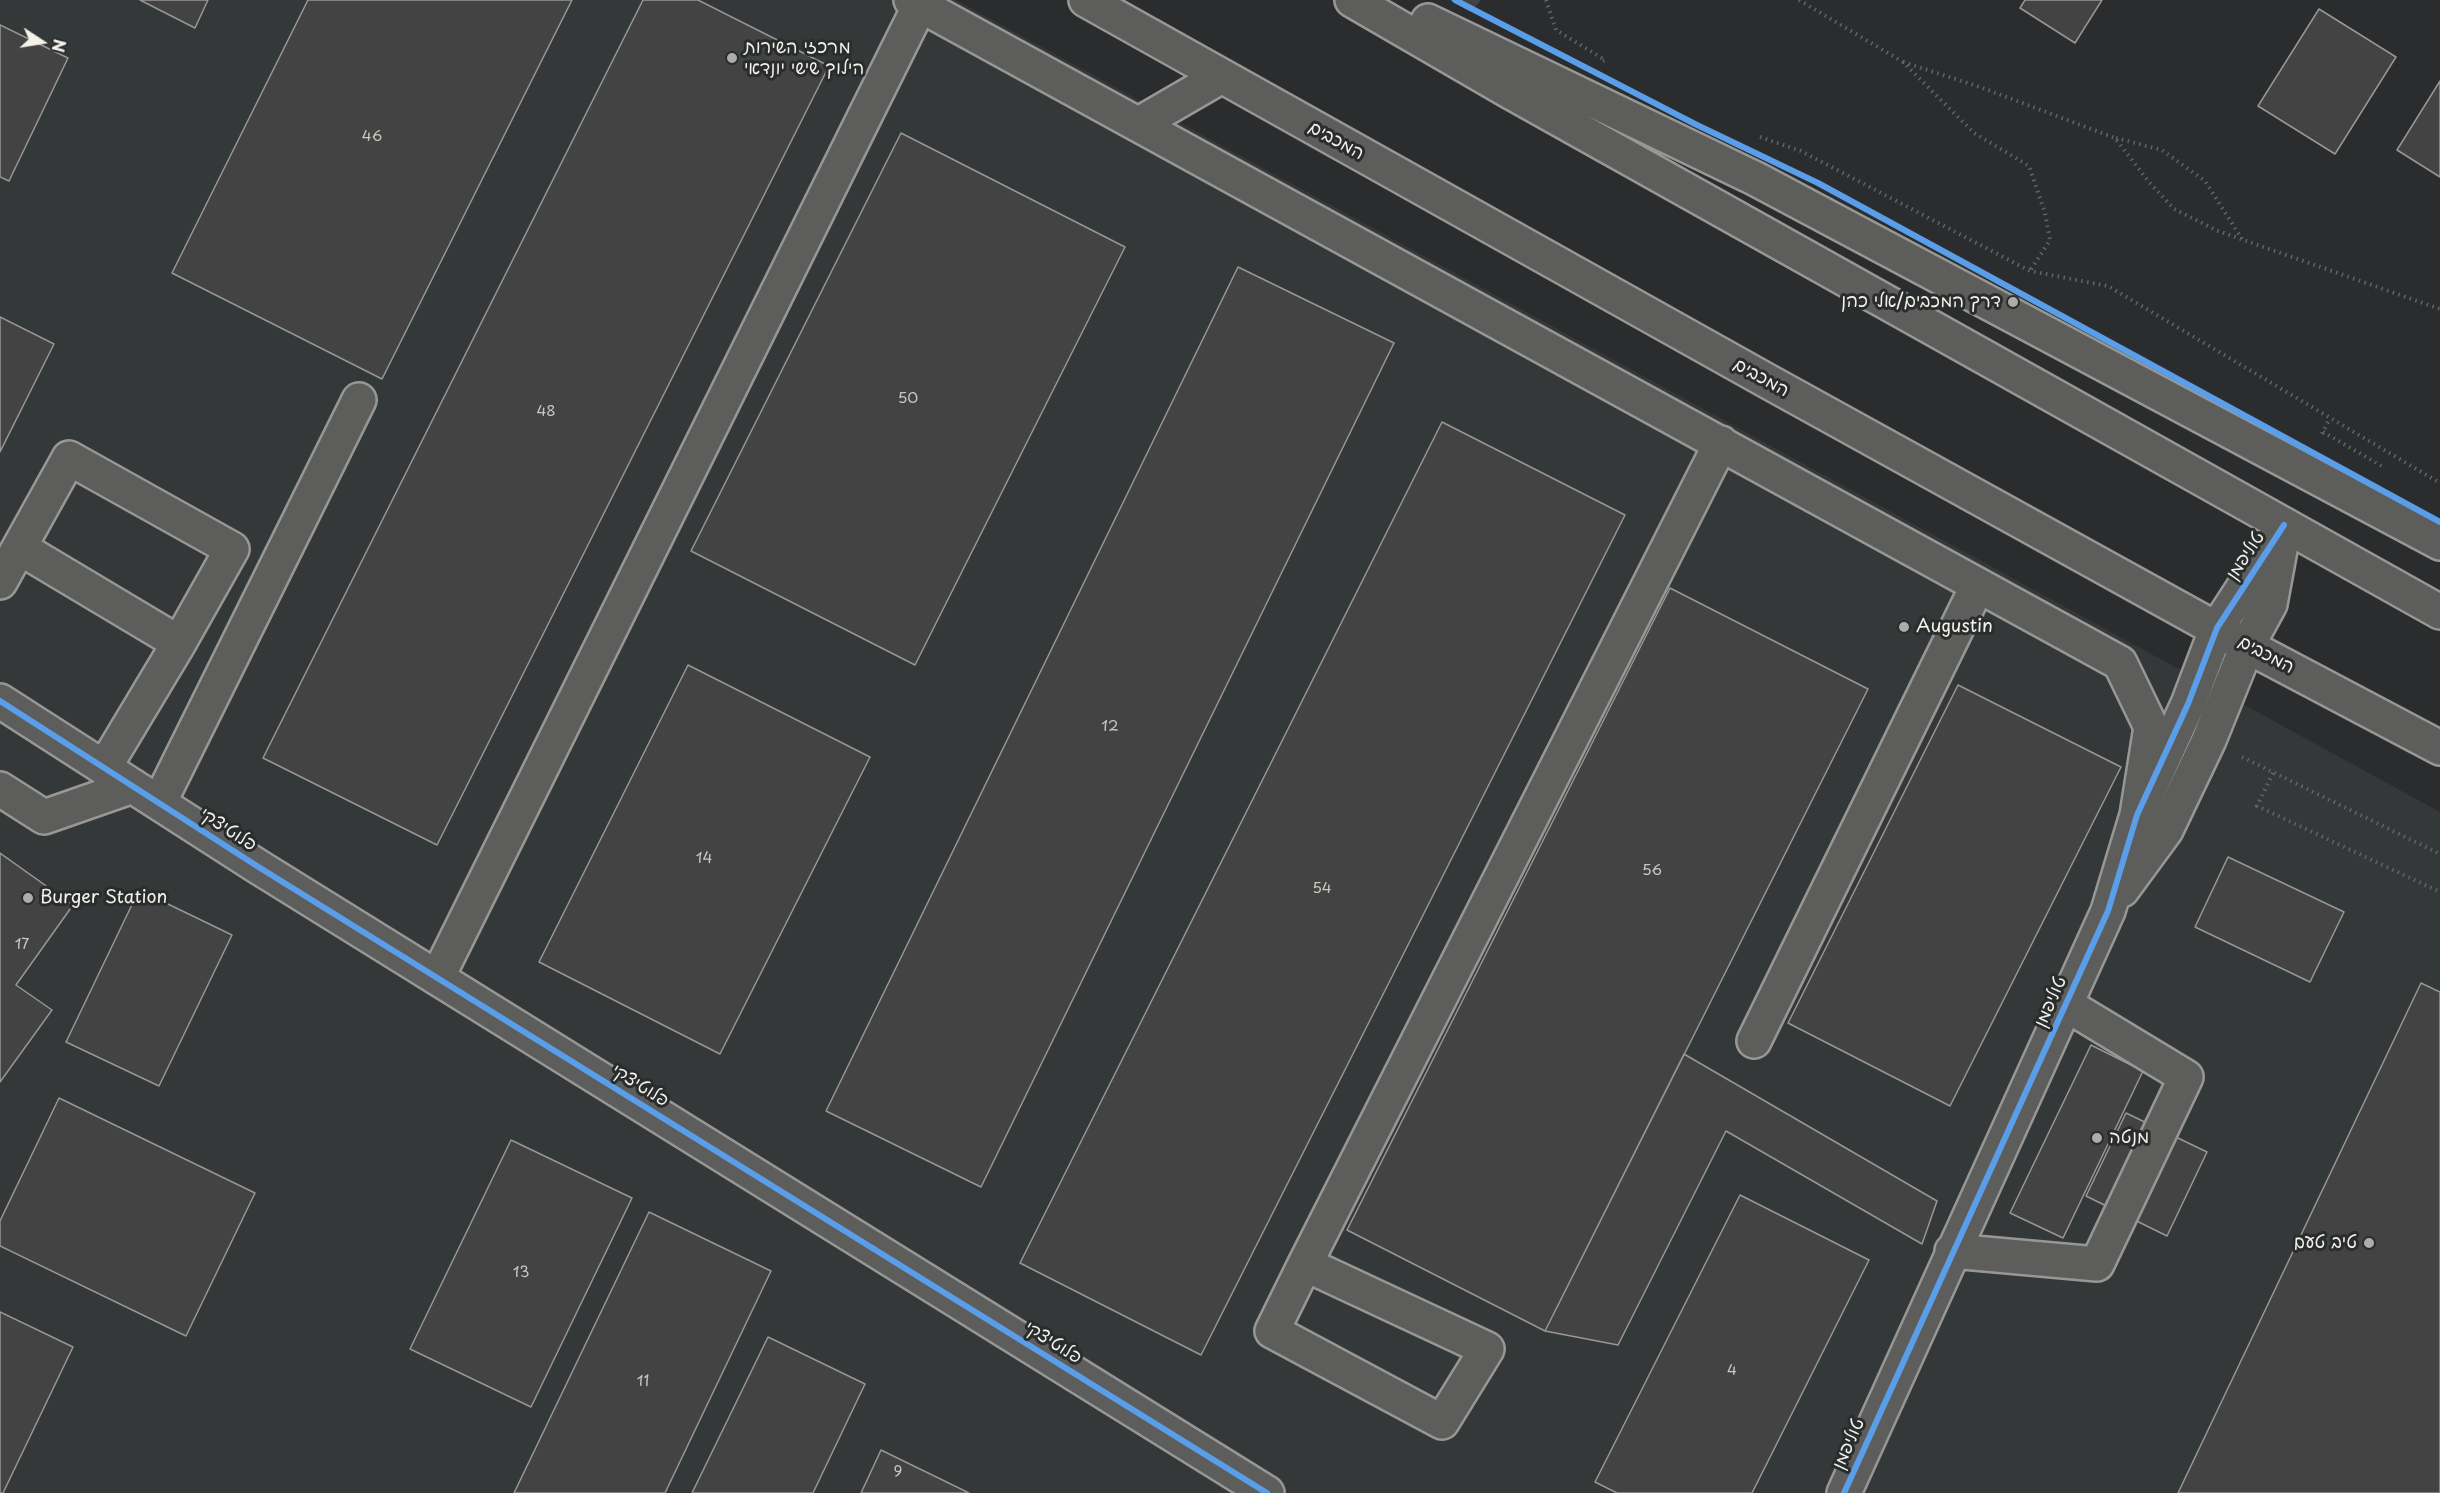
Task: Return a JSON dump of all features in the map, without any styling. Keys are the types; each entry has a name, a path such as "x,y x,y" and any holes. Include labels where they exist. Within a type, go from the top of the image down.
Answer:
{"main road":[{"name":"המכבים","path":"1086,0 1220,77 2247,646 2440,748"},
{"path":"1352,0 1509,91 2440,612"},
{"path":"1384,0 1756,179 2440,543"},
{"path":"437,978 915,2 2120,663 2151,728 2137,815"},
{"path":"1139,124 1220,77"},
{"path":"0,789 44,817 146,795 359,400"},
{"path":"1305,1264 1487,1349 1442,1422 1272,1331 1305,1264 1721,443"},
{"path":"0,582 69,458 232,549 104,768"},
{"name":"טוליפמן","path":"1844,1493 2108,911 2137,815 2188,704 2217,628 2284,525"},
{"name":"טוליפמן","path":"2108,911 2166,830 2209,740 2247,646 2270,604 2284,525"},
{"path":"20,548 179,643"},
{"path":"1754,1041 1978,585"},
{"name":"פלוטיצקי","path":"0,701 437,978 1267,1493"},
{"path":"1952,1251 2097,1264 2186,1077 2067,1005"}],"path":[{"path":"1546,0 1556,30 1605,60 1590,64 1601,70"},
{"path":"1799,0 1903,62 1980,87 2115,138 2162,150 2205,181 2242,238"},
{"path":"1903,62 1974,133 2029,166 2045,213 2050,240 2030,271"},
{"path":"1759,136 1801,151 2030,271 2108,286 2440,483"},
{"path":"2115,138 2149,182 2174,209 2218,231 2440,309"},
{"path":"2209,740 2440,854"},
{"path":"2273,772 2257,806 2440,892"}],"shaded area":[{"path":"0,0 956,0 2440,812 2440,1493 0,1493"},
{"path":"1449,0 1481,0 1471,12"}],"building":[{"path":"140,0 208,0 195,28"},
{"path":"308,0 572,0 382,379 172,273"},
{"path":"643,0 698,0 829,66 437,845 263,758"},
{"path":"2025,0 2102,0 2075,43 2020,8"},
{"path":"2319,9 2396,57 2335,154 2258,106"},
{"path":"0,25 68,58 9,181 0,177"},
{"path":"2440,81 2440,177 2397,150"},
{"path":"901,133 1125,247 915,665 691,551"},
{"path":"1238,267 1394,343 981,1187 826,1111"},
{"path":"0,317 54,344 0,452"},
{"path":"1442,422 1625,515 1201,1355 1020,1263"},
{"path":"1670,588 1868,689 1545,1331 1347,1230"},
{"path":"688,665 870,757 720,1054 539,962"},
{"path":"1958,685 2121,767 1950,1106 1788,1023"},
{"path":"0,853 73,905 16,985 52,1010 0,1082"},
{"path":"2228,857 2344,912 2310,982 2195,927"},
{"path":"139,890 232,935 159,1086 66,1042"},
{"name":"טיב טעם","path":"2421,983 2440,992 2440,1493 2178,1493"},
{"path":"2091,1045 2143,1071 2063,1238 2010,1213"},
{"path":"1684,1054 1937,1201 1922,1244 1726,1131 1618,1345 1545,1331"},
{"path":"59,1098 255,1193 186,1336 0,1246 0,1221"},
{"path":"2126,1113 2207,1152 2167,1236 2086,1196"},
{"path":"511,1140 632,1198 531,1407 410,1349"},
{"path":"1740,1195 1869,1260 1752,1493 1617,1493 1595,1482"},
{"path":"649,1212 771,1271 665,1493 514,1493"},
{"path":"0,1312 73,1347 3,1493 0,1493"},
{"path":"768,1337 865,1384 813,1493 692,1493"},
{"path":"881,1450 969,1493 861,1493"}],"cycle path":[{"path":"1455,0 1695,124 1818,183 2440,522"},
{"path":"1844,1493 2108,911 2137,815 2188,704 2217,628 2284,525"},
{"path":"0,701 257,866 1267,1493"}],"place":[{"name":"מרכזי השירות הילוך שישי יונדאי","path":"732,58"},
{"name":"דרך המכבים/אלי כהן","path":"2013,302"},
{"name":"Augustin","path":"1904,627"},
{"name":"Burger Station","path":"28,898"},
{"name":"מנטה","path":"2097,1138"},
{"name":"טיב טעם","path":"2369,1243"}]}
